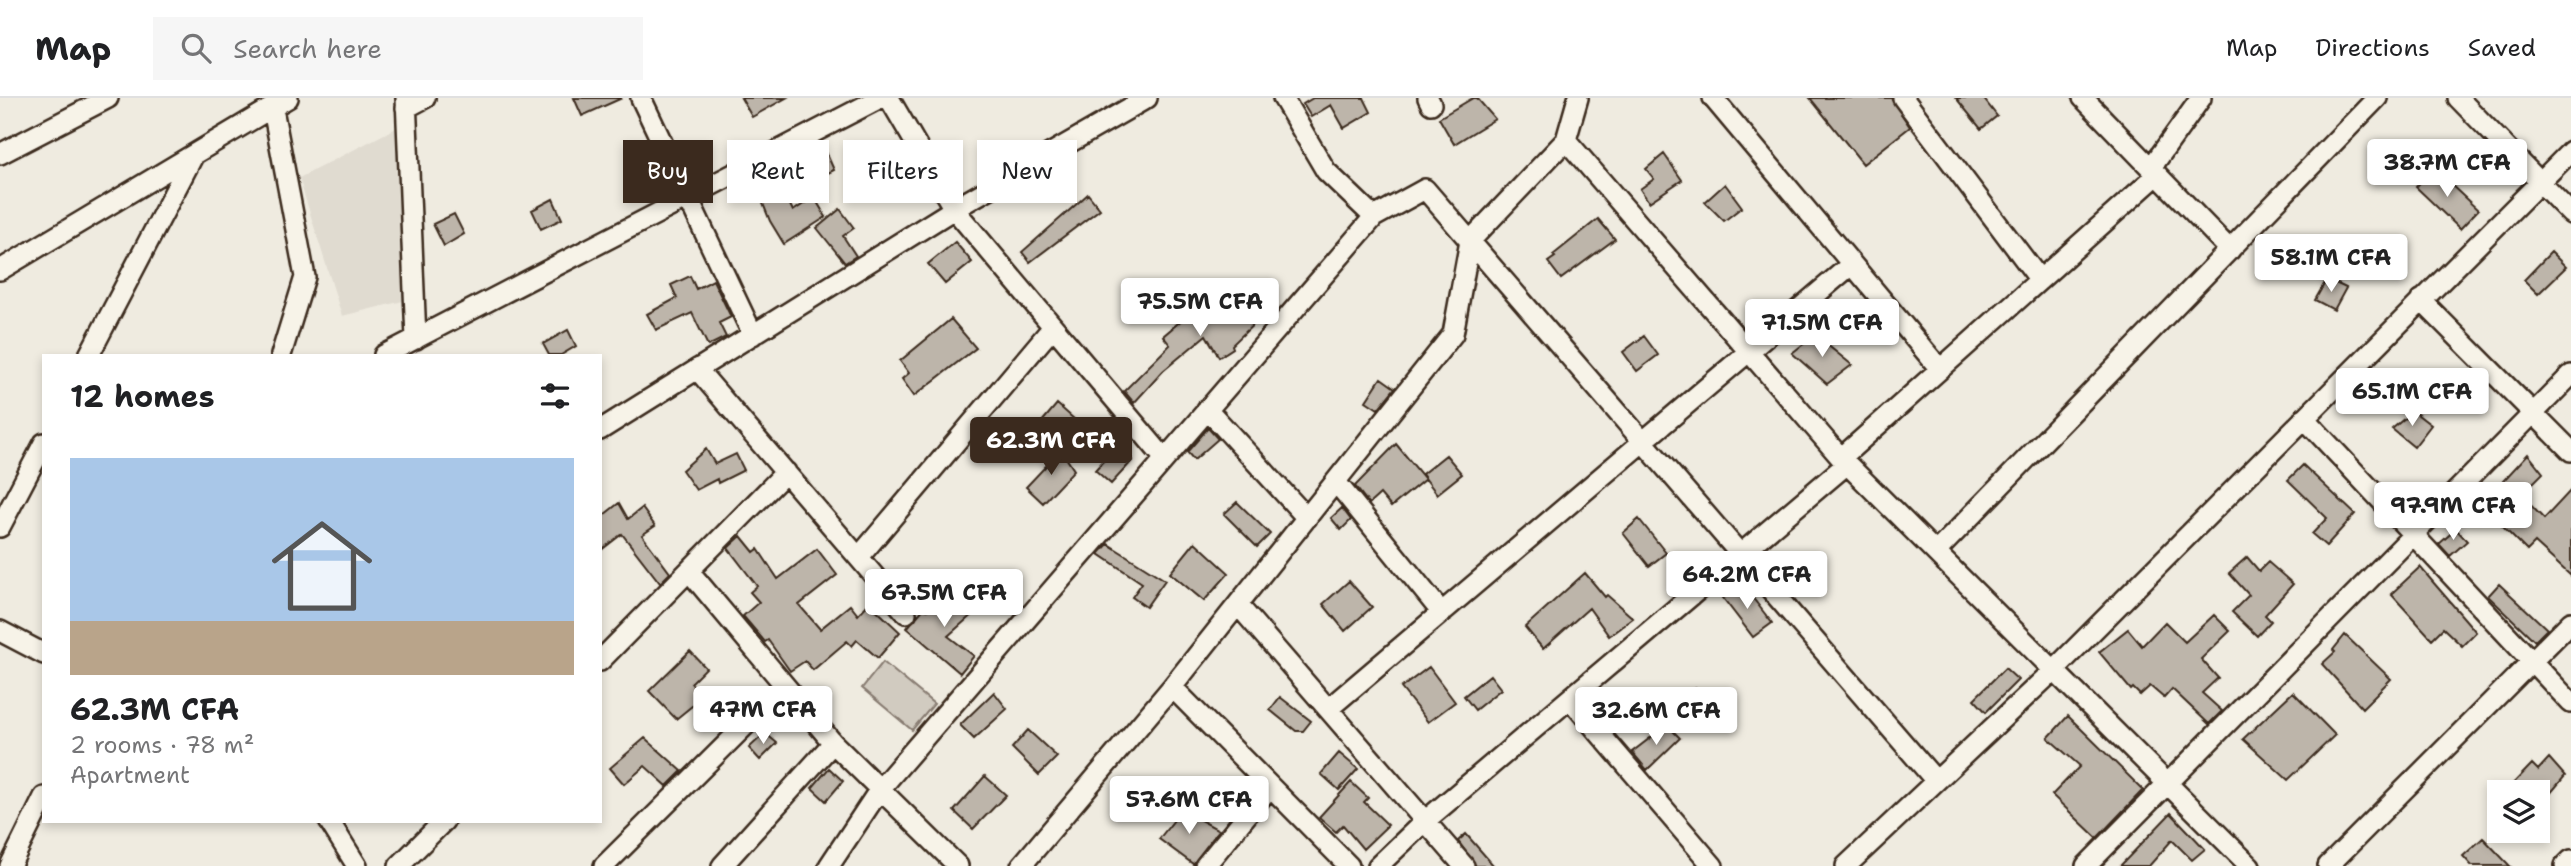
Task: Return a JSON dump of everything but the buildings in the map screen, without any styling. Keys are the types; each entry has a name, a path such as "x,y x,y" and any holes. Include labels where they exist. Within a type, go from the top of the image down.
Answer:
{"street":[{"path":"0,154 108,98"},
{"path":"416,339 406,103 425,98"},
{"path":"640,98 660,140"},
{"path":"713,185 880,98"},
{"path":"889,98 954,209 1164,458"},
{"path":"602,429 954,209 1147,98"},
{"path":"1283,98 1326,172 1374,217"},
{"path":"1021,866 1172,687 1452,334 1470,241 1566,140 1578,98"},
{"path":"1713,98 1940,369"},
{"path":"1903,98 2040,280"},
{"path":"1378,866 1425,821 1741,555 1940,369 2040,280 2154,171 2201,98"},
{"path":"1936,552 2377,98"},
{"path":"2458,98 2571,214"},
{"path":"2091,101 2230,250"},
{"path":"0,270 280,104 305,277 281,354"},
{"path":"1566,140 1844,461 2250,866"},
{"path":"1846,866 2054,670 2571,151"},
{"path":"90,354 193,156"},
{"path":"829,866 880,789 1374,217 1424,189 1936,781"},
{"path":"386,354 677,203"},
{"path":"689,203 753,335"},
{"path":"1328,709 1852,264"},
{"path":"2421,300 2571,451"},
{"path":"859,557 1053,327"},
{"path":"697,369 906,613"},
{"path":"2085,866 2571,375"},
{"path":"1206,409 1307,518"},
{"path":"2304,418 2571,703"},
{"path":"0,527 42,447"},
{"path":"602,659 786,472"},
{"path":"1336,482 1442,613"},
{"path":"689,571 833,743 958,866"},
{"path":"1238,605 1464,866"},
{"path":"2328,866 2571,622"},
{"path":"0,631 42,653"},
{"path":"604,866 785,686"},
{"path":"1172,687 1349,866"},
{"path":"1570,699 1713,866"},
{"path":"722,866 833,743"},
{"path":"1205,866 1270,787"},
{"path":"10,866 42,801"},
{"path":"330,823 357,866"},
{"path":"400,866 442,823"},
{"path":"2565,866 2571,860"}],"shaded area":[{"path":"396,128 403,301 342,316 299,178"},
{"path":"883,662 934,704 912,730 862,688"}]}
